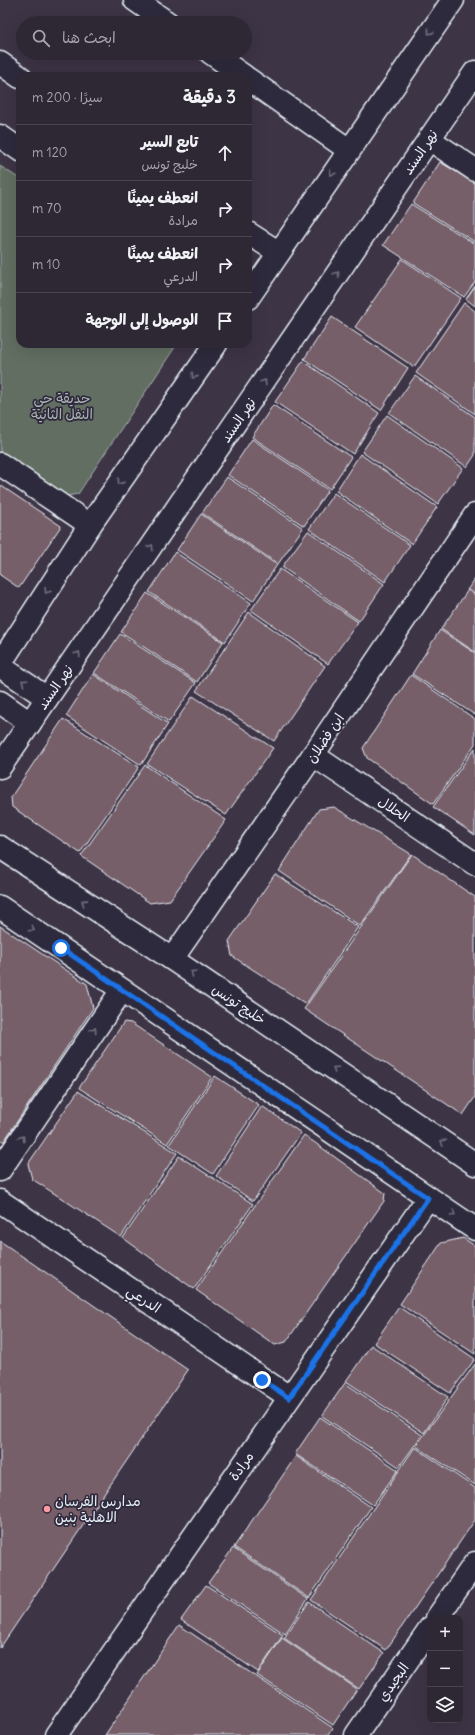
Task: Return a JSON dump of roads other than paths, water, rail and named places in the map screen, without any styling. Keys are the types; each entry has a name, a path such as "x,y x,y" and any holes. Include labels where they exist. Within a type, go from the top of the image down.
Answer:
{"street":[{"path":"135,0 158,16"},
{"path":"252,292 452,0"},
{"path":"221,60 238,72"},
{"path":"0,63 16,74"},
{"name":"نهر السند","path":"0,767 475,72"},
{"path":"252,82 349,150"},
{"path":"0,136 16,147"},
{"path":"429,139 475,170"},
{"path":"252,236 278,252"},
{"path":"47,698 0,665 90,525 213,348"},
{"path":"0,464 90,525"},
{"name":"ابن فضلان","path":"172,959 475,515"},
{"path":"0,702 30,723"},
{"name":"الحلال","path":"313,754 475,864"},
{"name":"خليج تونس","path":"0,847 172,959 475,1164"},
{"path":"0,907 475,1229"},
{"path":"0,1170 122,990"},
{"name":"مرادة","path":"56,1735 428,1198"},
{"name":"الدرعي","path":"0,1201 289,1398"},
{"path":"439,1615 475,1563"},
{"name":"البجيدي","path":"356,1735 427,1632"}],"place":[{"name":"مدارس الفرسان الاهلية بنين","path":"47,1509"}],"park label":[{"name":"حديقة حي النفل الثانية","path":"62,406"}]}
